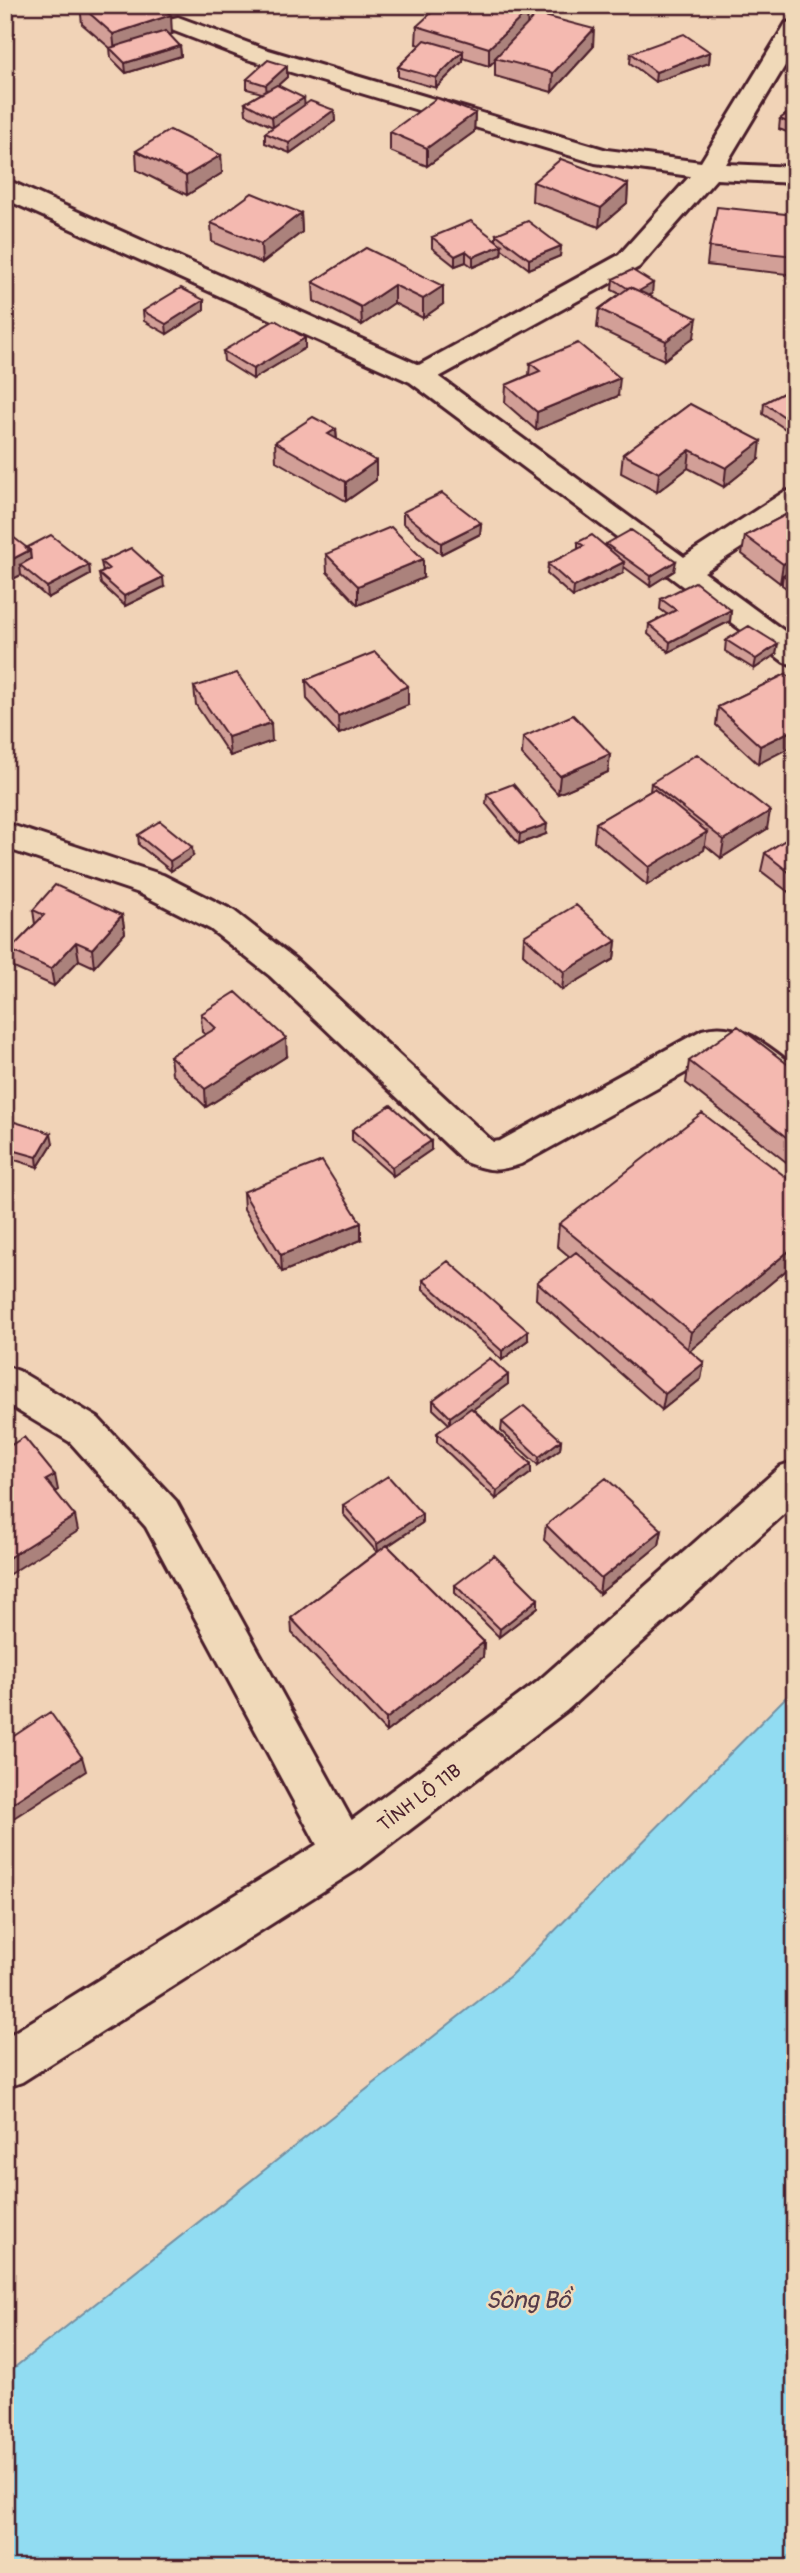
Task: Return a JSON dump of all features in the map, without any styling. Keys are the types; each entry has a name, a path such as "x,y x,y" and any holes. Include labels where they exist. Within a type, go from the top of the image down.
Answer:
{"street":[{"path":"178,24 256,54 604,157 709,171 795,175"},
{"path":"420,376 629,261 709,171 795,28"},
{"path":"5,189 420,376 685,570 795,655"},
{"path":"685,570 795,499"},
{"path":"5,835 151,884 222,920 282,967 478,1152 492,1157 508,1154 715,1040 736,1043 795,1086"},
{"path":"5,1383 84,1430 161,1514 345,1852"},
{"name":"TỈNH LỘ 11B","path":"5,2065 345,1852 551,1697 795,1478"}],"water":[{"name":"Sông Bồ","path":"795,1688 795,2568 5,2568 5,2375 510,1976"}],"building":[{"path":"80,5 158,5 171,15 113,34"},
{"path":"440,5 509,5 528,11 489,48 417,26"},
{"path":"537,14 594,29 553,73 495,58"},
{"path":"166,31 180,46 125,63 110,48"},
{"path":"684,34 710,52 656,72 631,53"},
{"path":"425,40 463,51 436,78 398,67"},
{"path":"268,60 287,66 266,85 247,79"},
{"path":"277,85 304,98 272,117 245,103"},
{"path":"437,98 475,113 427,148 390,132"},
{"path":"310,101 334,110 289,143 265,133"},
{"path":"795,108 795,125 780,119"},
{"path":"170,130 221,155 186,176 136,151"},
{"path":"561,159 628,184 601,208 533,182"},
{"path":"252,193 301,213 261,244 211,223"},
{"path":"717,207 795,215 795,256 709,247"},
{"path":"471,221 502,245 473,257 466,251 455,256 432,237"},
{"path":"528,221 561,246 529,259 496,234"},
{"path":"366,248 443,286 423,299 394,285 361,307 313,282"},
{"path":"632,270 653,283 639,291 627,288 613,279"},
{"path":"630,287 697,318 666,341 599,309"},
{"path":"181,288 204,300 166,324 143,311"},
{"path":"275,320 305,338 253,369 223,351"},
{"path":"578,343 620,378 537,412 506,385 540,371 530,363"},
{"path":"795,387 795,416 789,420 764,403"},
{"path":"690,404 761,441 726,468 690,450 659,473 623,454"},
{"path":"313,417 336,429 328,434 376,461 346,482 275,442"},
{"path":"442,493 481,523 441,543 403,512"},
{"path":"795,510 795,558 783,564 745,536"},
{"path":"391,527 423,559 358,586 326,554"},
{"path":"631,530 676,561 651,576 606,544"},
{"path":"5,531 30,550 5,563"},
{"path":"51,535 89,565 47,587 20,565 31,559 30,550 26,548"},
{"path":"592,535 624,562 574,587 548,564 584,546 578,542"},
{"path":"131,548 163,577 124,596 99,574 109,569 101,562"},
{"path":"795,568 795,583 783,575"},
{"path":"695,582 731,610 670,642 649,624 676,610 661,599"},
{"path":"749,626 778,644 756,659 726,640"},
{"path":"375,652 408,686 338,716 306,680"},
{"path":"237,673 271,723 228,737 194,687"},
{"path":"786,674 795,681 795,729 760,746 718,707"},
{"path":"573,715 610,754 560,776 523,737"},
{"path":"697,754 770,811 724,840 651,783"},
{"path":"513,784 547,824 520,834 487,794"},
{"path":"654,789 707,832 649,867 596,823"},
{"path":"160,821 192,847 170,861 138,835"},
{"path":"795,834 795,877 765,853"},
{"path":"55,885 122,915 92,949 76,942 51,969 10,950 44,915 33,910"},
{"path":"576,905 616,941 564,972 524,936"},
{"path":"236,992 286,1038 205,1089 170,1056 216,1028 201,1014"},
{"path":"738,1026 795,1070 795,1144 689,1061"},
{"path":"391,1105 431,1141 392,1167 352,1130"},
{"path":"702,1113 795,1184 795,1246 691,1332 559,1224"},
{"path":"5,1119 51,1133 37,1157 5,1148"},
{"path":"322,1161 361,1223 281,1255 243,1192"},
{"path":"576,1252 704,1363 665,1394 537,1282"},
{"path":"448,1261 528,1331 502,1351 423,1280"},
{"path":"490,1358 508,1375 450,1417 433,1400"},
{"path":"524,1406 561,1440 539,1457 502,1422"},
{"path":"471,1408 531,1464 497,1491 437,1433"},
{"path":"24,1437 55,1475 46,1480 75,1516 5,1560 5,1449"},
{"path":"388,1476 422,1514 377,1544 343,1505"},
{"path":"606,1478 662,1530 601,1579 546,1525"},
{"path":"387,1545 484,1642 386,1719 291,1618"},
{"path":"494,1555 538,1599 500,1629 455,1585"},
{"path":"50,1712 82,1757 5,1808 5,1742"}]}
